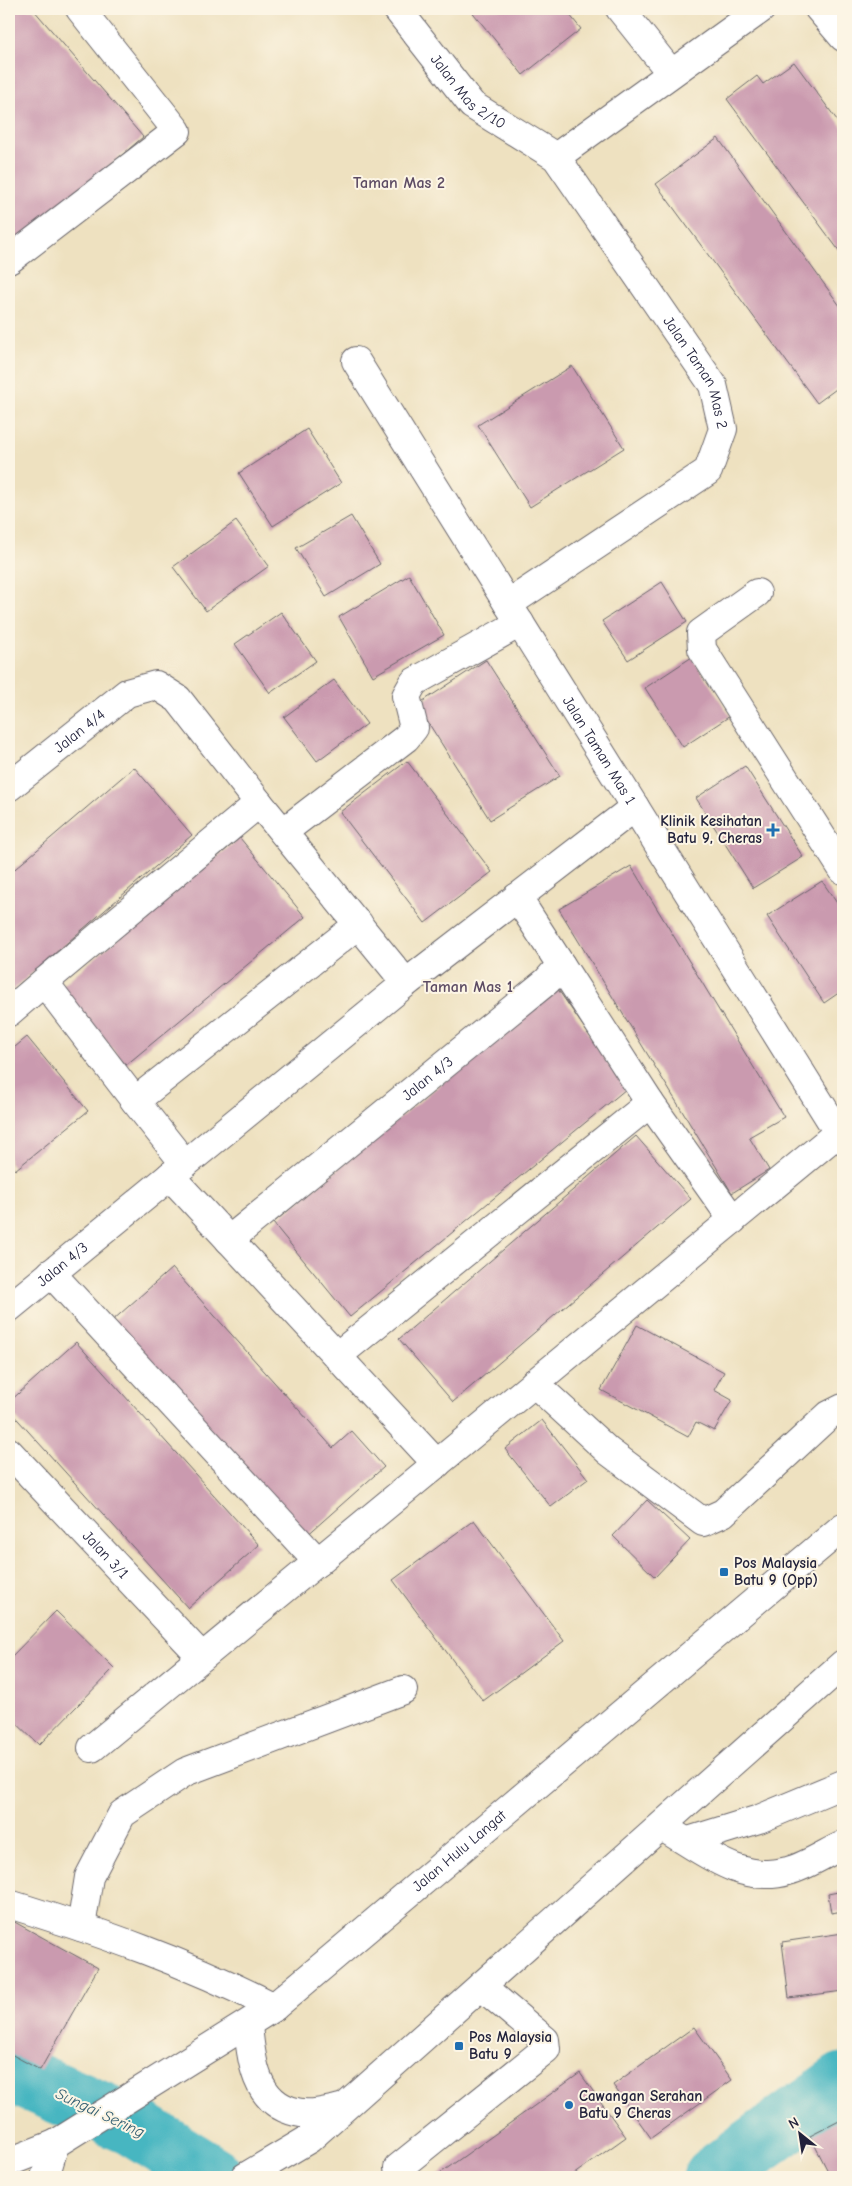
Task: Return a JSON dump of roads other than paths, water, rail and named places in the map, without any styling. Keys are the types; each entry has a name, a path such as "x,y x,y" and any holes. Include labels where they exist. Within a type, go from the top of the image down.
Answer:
{"street":[{"path":"9,260 177,130 80,9"},
{"name":"Jalan Mas 2/10","path":"397,9 472,105 556,157"},
{"path":"620,9 671,73"},
{"path":"556,157 761,9"},
{"path":"819,9 843,38"},
{"name":"Jalan Taman Mas 2","path":"283,832 406,738 414,728 406,696 414,682 514,613 708,471 723,429 713,384 556,157"},
{"name":"Jalan Taman Mas 1","path":"356,361 841,1136"},
{"path":"757,593 702,633 702,648 843,870"},
{"name":"Jalan 4/4","path":"9,787 127,693 156,685 178,699 259,803"},
{"path":"9,1012 259,803 406,983"},
{"name":"Jalan 4/3","path":"9,1308 406,983 634,807"},
{"path":"517,897 650,1103 733,1220"},
{"path":"136,1102 359,924"},
{"name":"Jalan 4/3","path":"229,1240 547,981 561,965"},
{"path":"44,982 136,1102 177,1170 229,1240 437,1464"},
{"path":"336,1356 650,1103"},
{"path":"92,1748 733,1220 841,1136"},
{"path":"51,1273 318,1562"},
{"path":"534,1383 608,1451 703,1522 723,1513 829,1415 843,1408"},
{"name":"Jalan 3/1","path":"9,1452 202,1657"},
{"name":"Jalan Hulu Langat","path":"9,2162 55,2144 274,2007 843,1527"},
{"path":"258,2173 309,2139 843,1664"},
{"path":"82,1927 90,1877 122,1814 185,1772 403,1690"},
{"path":"688,1841 759,1819 843,1784"},
{"path":"662,1827 734,1869 755,1875 788,1871 843,1845"},
{"path":"9,1904 82,1927 156,1954 225,1982 274,2007"},
{"path":"398,2168 546,2049 545,2040 481,1986"},
{"path":"248,2025 251,2062 260,2084 276,2103 296,2112 313,2113 342,2108"},
{"path":"45,2177 55,2144"}],"waterway":[{"name":"Sungai Sering","path":"9,2072 131,2125 214,2177"},
{"name":"Sungai Sering","path":"713,2177 843,2083"}],"place":[{"name":"Klinik Kesihatan Batu 9, Cheras","path":"773,830"},
{"name":"Pos Malaysia Batu 9 (Opp)","path":"724,1572"},
{"name":"Pos Malaysia Batu 9","path":"459,2046"},
{"name":"Cawangan Serahan Batu 9 Cheras","path":"569,2105"}],"district":[{"name":"Taman Mas 2","path":"399,183"},
{"name":"Taman Mas 1","path":"468,987"}]}
